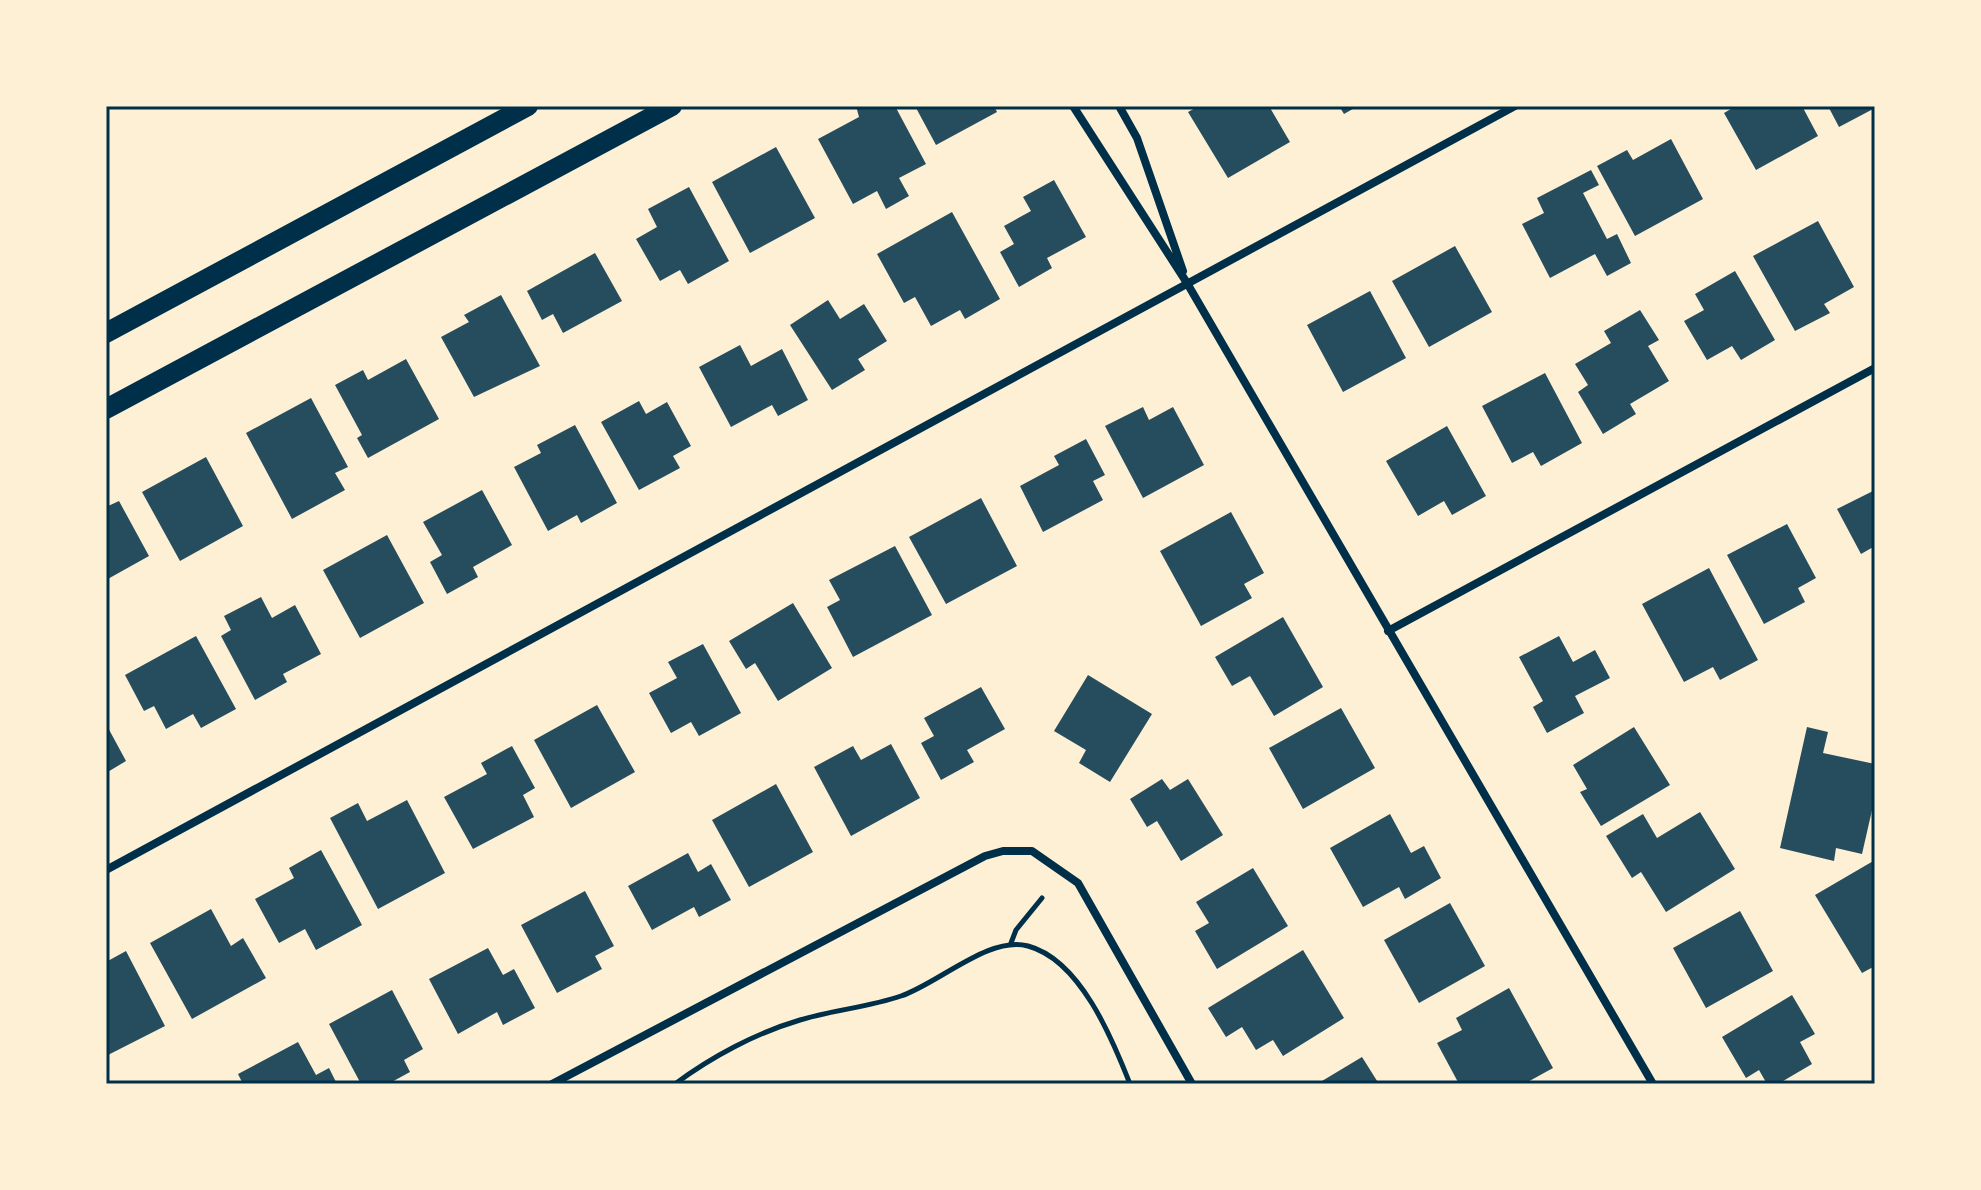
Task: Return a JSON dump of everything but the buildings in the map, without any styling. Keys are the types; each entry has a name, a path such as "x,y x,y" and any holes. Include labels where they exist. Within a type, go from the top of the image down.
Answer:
{"main road":[{"path":"106,333 528,106"},
{"path":"106,409 672,106"}],"street":[{"path":"1073,106 1187,283 1653,1084"},
{"path":"1119,106 1137,138 1187,283"},
{"path":"106,870 1515,106"},
{"path":"1388,631 1875,368"},
{"path":"552,1084 985,856 1003,851 1032,851 1078,883 1192,1084"}],"path":[{"path":"1011,943 1016,930 1042,898"},
{"path":"675,1084 745,1042 797,1021 898,997 938,980 987,950 1011,943 1041,950 1075,977 1130,1084"}]}
